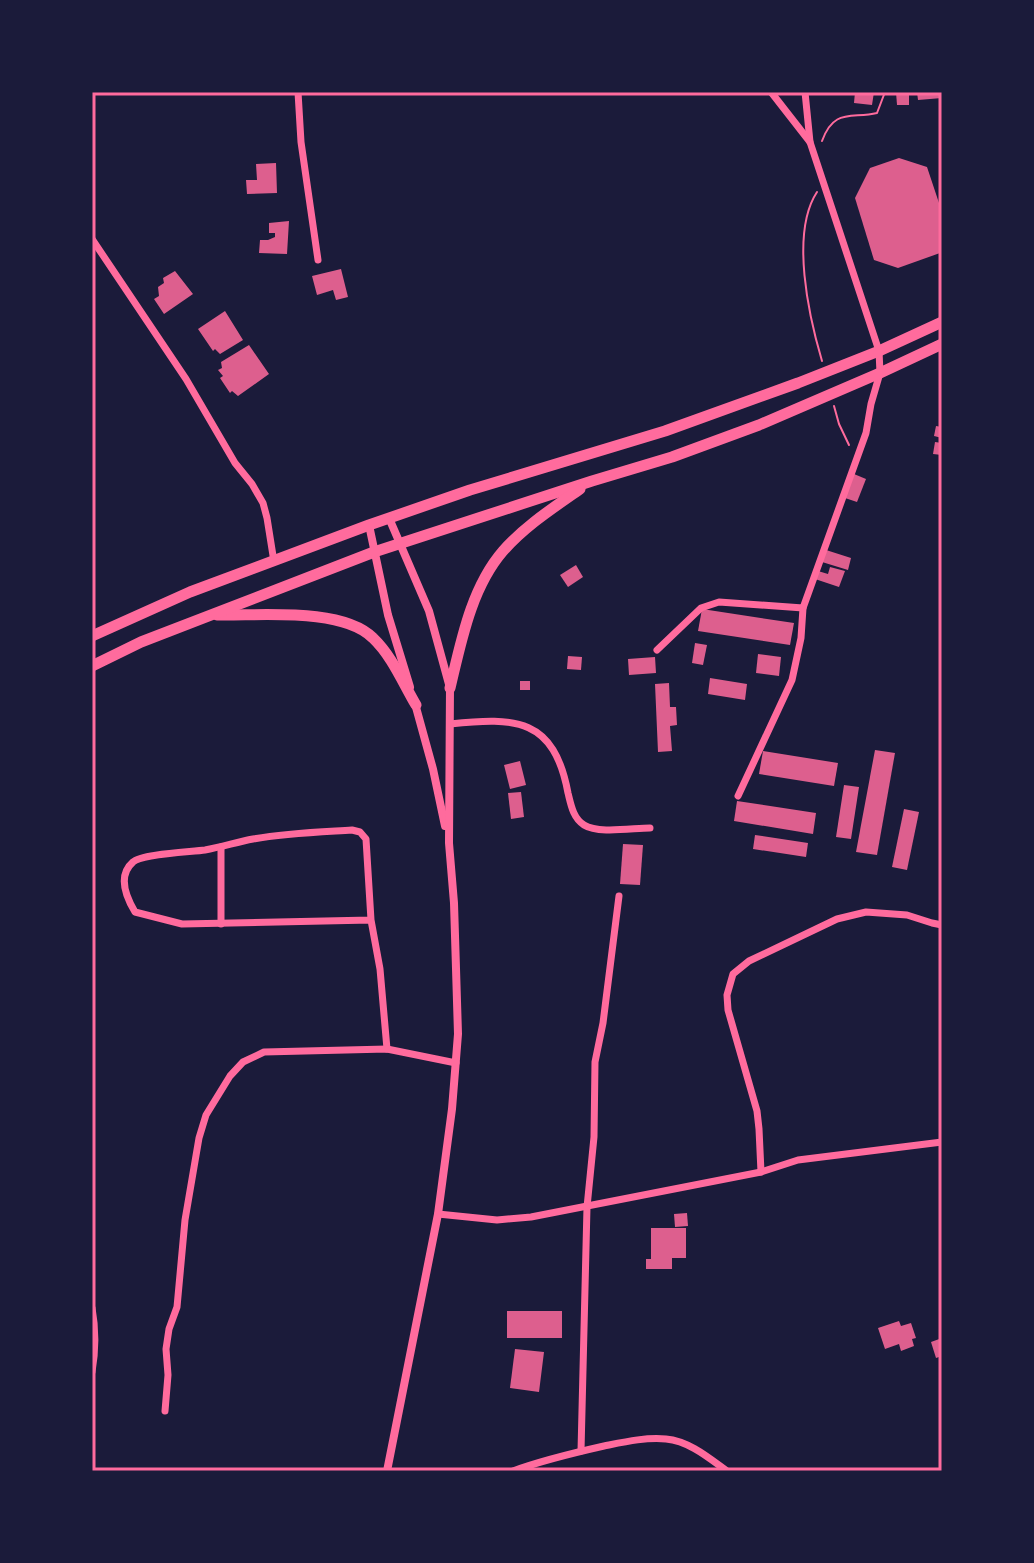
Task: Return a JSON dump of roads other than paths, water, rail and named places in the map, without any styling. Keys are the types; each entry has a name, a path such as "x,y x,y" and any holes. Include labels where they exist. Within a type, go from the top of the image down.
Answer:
{"highway":[{"path":"92,636 190,592 369,525 470,490 665,431 798,383 942,322"},
{"path":"92,666 141,642 374,552 730,436 806,406 942,344"},
{"path":"450,688 473,608 486,577 502,553 527,528 592,481"},
{"path":"209,615 306,616 353,624 373,637 416,705"}],"street":[{"path":"298,92 301,142 318,260"},
{"path":"771,92 810,142"},
{"path":"738,796 792,680 801,638 803,608 866,433 880,373 879,351 810,142 805,92"},
{"path":"92,239 186,379 235,463 258,493 267,518 274,562"},
{"path":"387,1471 438,1214 452,1109 457,997 449,843 450,688 429,611 389,518"},
{"path":"369,525 388,615 416,705 449,843"},
{"path":"657,650 701,608 719,602 803,608"},
{"path":"450,724 498,721 534,729 547,740 559,760 574,815 581,824 592,829 650,828"},
{"path":"371,920 182,924 135,912 123,886 126,872 133,861 147,855 169,855 289,834 360,832 366,839 371,920 380,969 387,1049"},
{"path":"221,847 221,924"},
{"path":"581,1451 587,1207 595,1062 619,896"},
{"path":"761,1172 757,1111 728,1010 727,995 733,974 749,961 837,919 866,912 907,915 942,925"},
{"path":"165,1411 168,1375 166,1349 177,1307 185,1220 199,1138 206,1115 230,1076 243,1062 264,1052 387,1049 456,1063"},
{"path":"438,1214 497,1220 531,1217 761,1172 798,1160 942,1142"},
{"path":"92,1308 96,1353 92,1372"},
{"path":"513,1471 541,1460 581,1451 636,1440 667,1439 687,1445 727,1471"}]}
